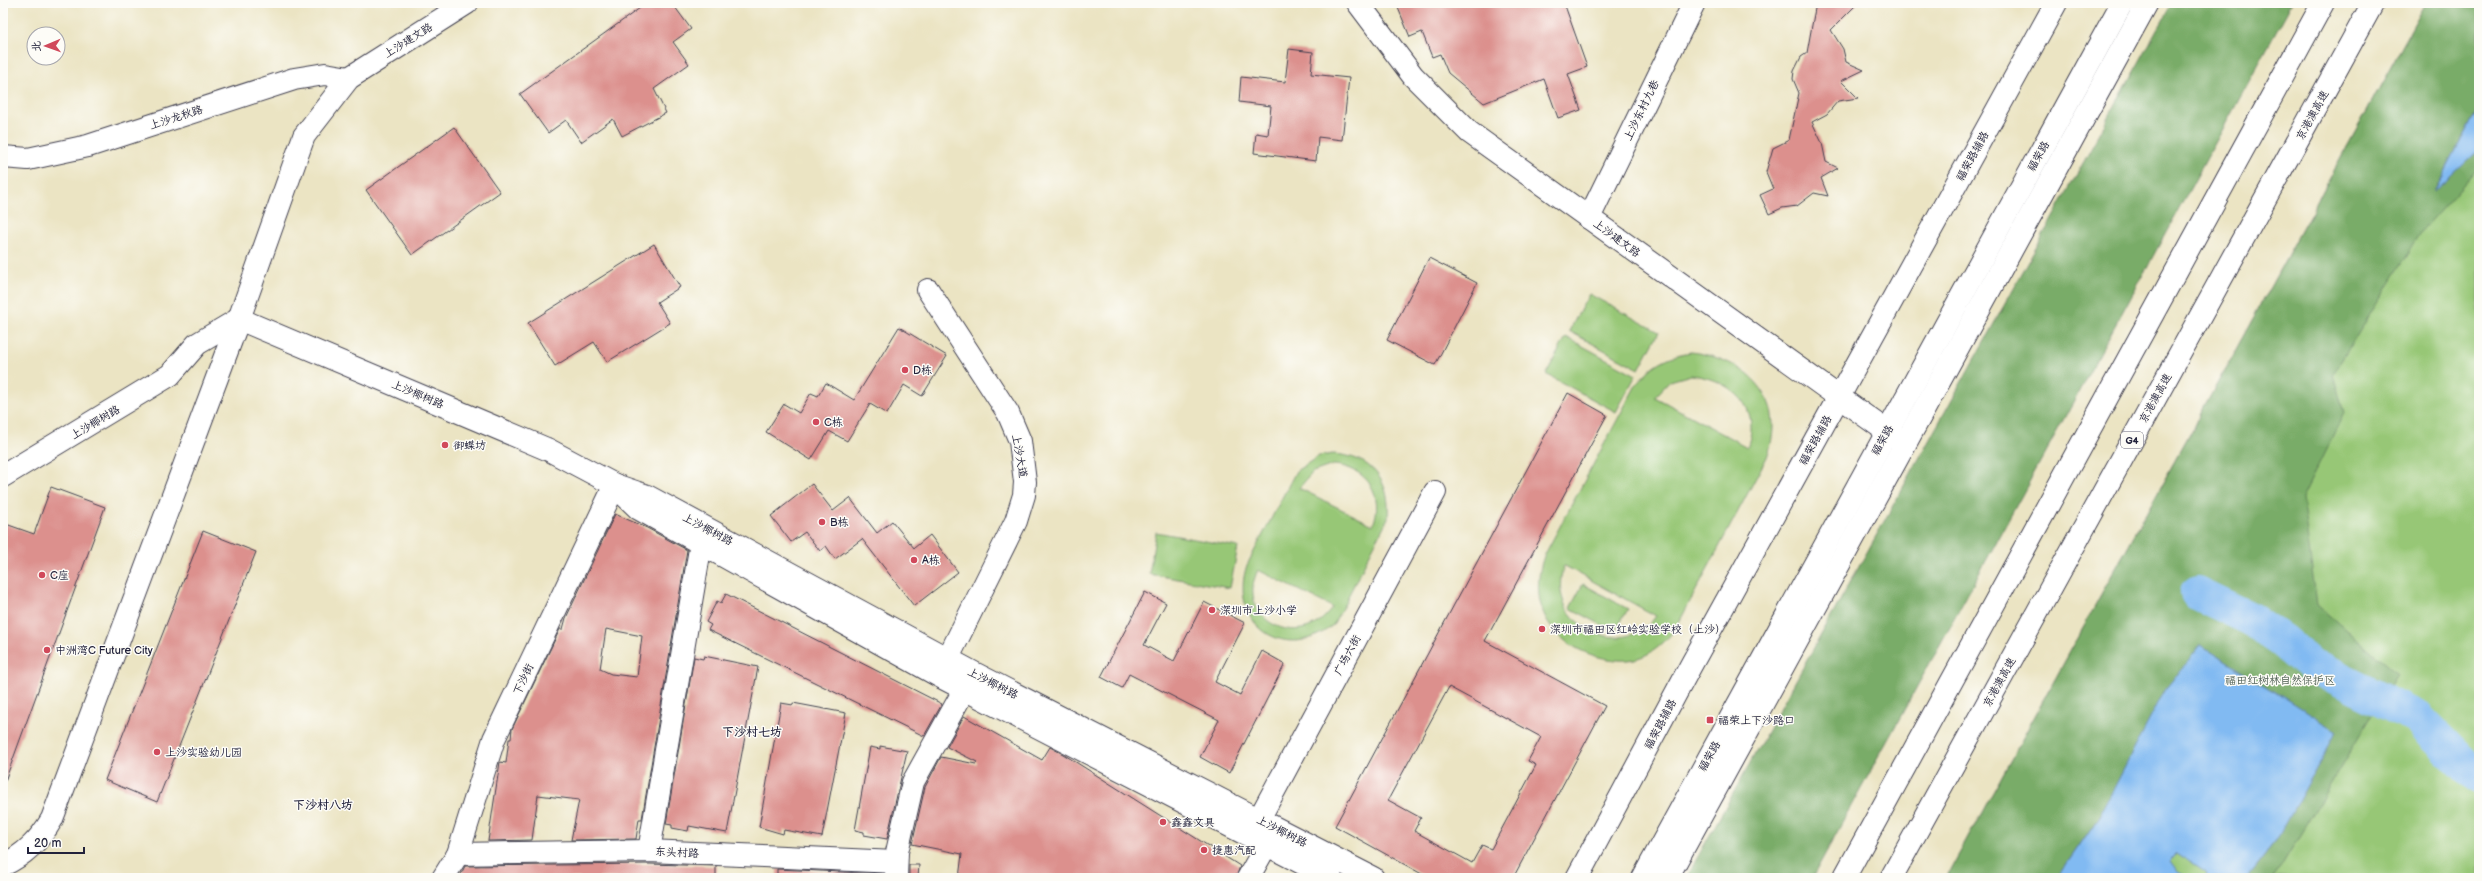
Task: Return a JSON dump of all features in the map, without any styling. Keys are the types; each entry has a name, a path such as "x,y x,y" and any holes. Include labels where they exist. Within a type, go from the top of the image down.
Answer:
{"main road":[{"name":"上沙建文路","path":"349,78 467,3"},
{"name":"上沙建文路","path":"1358,3 1413,76 1469,132 1896,438"},
{"name":"上沙东村九巷","path":"1589,218 1694,3"},
{"name":"福荣路辅路","path":"1576,878 2056,3"},
{"name":"福荣路","path":"1667,878 2122,3"},
{"name":"福荣路","path":"1643,878 2146,3"},
{"path":"1844,878 2323,3"},
{"name":"京港澳高速","path":"1891,878 2373,3"},
{"name":"上沙龙秋路","path":"3,158 28,159 88,146 294,79 325,74 349,78"},
{"path":"3,865 24,854 35,843 52,819 239,319 304,136 349,78"},
{"name":"上沙大道","path":"928,290 1008,413 1020,441 1025,482 1024,495 1016,521 943,667"},
{"name":"上沙椰树路","path":"3,476 170,375 197,344 239,319 549,450 615,485 639,509 702,535 1331,878"},
{"name":"下沙街","path":"443,878 458,854 494,739 615,485"},
{"name":"广场六街","path":"1259,819 1435,492"},
{"path":"649,851 702,535"},
{"path":"896,870 913,782 969,681"},
{"name":"上沙椰树路","path":"969,681 1259,819 1373,878"},
{"path":"1248,878 1267,844"},
{"name":"东头村路","path":"458,854 649,851 896,870"}],"green space":[{"path":"2172,3 2292,3 1812,878 1686,878"},
{"name":"福田红树林自然保护区","path":"2426,3 2479,3 2479,878 1946,878"},
{"path":"2426,3 2479,3 2479,106 2435,190 2479,150 2479,167 2422,231 2333,374 2344,413 2302,498 2317,605 2397,674 2274,878 2247,878 2277,840 2129,762 2099,817 2057,878 1946,878"},
{"path":"1589,294 1659,332 1639,369 1569,331"},
{"path":"1566,337 1636,375 1616,412 1546,374"},
{"path":"1691,352 1711,356 1730,363 1745,373 1758,385 1767,400 1772,417 1772,436 1767,457 1672,633 1655,650 1638,658 1618,660 1599,657 1582,651 1567,642 1556,632 1547,620 1541,606 1539,574 1544,556 1636,385 1647,372 1660,362","holes":["1691,375 1718,382 1730,389 1739,397 1746,407 1750,419 1751,432 1747,447 1655,397 1670,381","1565,566 1656,616 1641,630 1624,636 1606,636 1589,630 1575,619 1565,604 1561,586"]},
{"path":"1333,454 1346,456 1368,465 1376,472 1386,492 1388,518 1334,624 1316,636 1298,641 1281,639 1265,632 1253,621 1246,605 1243,586 1247,565 1296,471 1319,456","holes":["1333,465 1345,467 1355,471 1370,484 1376,503 1376,514 1373,525 1299,488 1313,472","1258,570 1332,607 1332,608 1319,622 1304,629 1288,629 1274,625 1262,616 1255,603 1253,587"]},
{"path":"1156,532 1238,547 1230,588 1149,574"},
{"path":"1583,584 1628,609 1615,632 1570,608"}],"water":[{"path":"2479,106 2479,150 2434,192"},
{"path":"2201,646 2337,731 2277,840 2247,878 2206,878 2207,873 2177,853 2169,861 2177,872 2189,878 2057,878 2099,817 2166,688"}],"building":[{"path":"647,3 672,3 691,29 673,42 689,64 654,89 666,113 622,136 613,119 581,142 566,120 548,133 520,94"},
{"path":"1396,3 1564,3 1587,67 1568,74 1581,110 1558,118 1544,79 1484,103 1448,73 1440,54 1432,57 1422,32 1410,37"},
{"path":"1816,3 1858,3 1831,30 1843,49 1846,62 1864,70 1841,81 1858,98 1838,101 1827,114 1812,122 1822,143 1826,162 1838,168 1821,178 1828,196 1814,193 1797,206 1782,208 1769,214 1760,195 1773,189 1766,172 1773,148 1789,140 1799,93 1793,79 1794,71 1801,57 1807,53"},
{"path":"1289,49 1313,52 1311,74 1349,78 1342,140 1318,137 1316,161 1254,153 1256,133 1268,135 1271,106 1239,102 1241,77 1285,82"},
{"path":"454,127 500,192 412,255 366,190"},
{"path":"654,244 680,287 657,302 670,323 607,362 594,342 555,366 528,323"},
{"path":"1429,258 1477,283 1435,365 1387,340"},
{"path":"899,327 947,356 922,396 904,385 887,414 870,404 847,441 829,431 811,460 766,432 784,404 799,413 811,393 818,396 826,383 854,400"},
{"path":"1568,393 1607,415 1485,641 1605,706 1513,878 1429,878 1335,826","holes":["1449,687 1541,737 1528,761 1536,765 1491,849 1482,845 1472,863 1414,831 1421,818 1388,800"]},
{"path":"812,484 833,511 850,498 877,533 892,521 914,548 930,535 958,572 914,606 862,539 835,559 826,546 820,551 805,532 791,542 771,516"},
{"name":"C座","path":"51,487 105,507 5,781 3,523 34,534"},
{"path":"615,514 647,528 687,550 642,819 639,819 636,839 571,840 579,800 538,795 532,840 488,841 500,762 506,763 509,739 511,739 512,729 560,629 563,629 566,618","holes":["606,629 642,636 637,677 611,674 600,669"]},
{"path":"203,531 256,552 157,802 105,780"},
{"path":"1145,592 1166,603 1144,645 1174,661 1204,602 1245,623 1215,682 1240,695 1262,651 1285,664 1229,773 1200,757 1219,720 1129,674 1122,688 1101,677"},
{"path":"726,594 942,704 924,736 708,630 711,625 706,622 717,601 721,603"},
{"path":"704,656 758,667 727,833 689,826 688,831 672,828 672,825 666,824 694,657 703,659"},
{"path":"781,703 793,705 793,703 846,713 822,837 784,830 783,834 759,827"},
{"path":"964,716 1042,760 1050,747 1063,754 1240,866 1236,878 959,878 962,854 912,844 925,787 941,757 976,764 977,762 947,747"},
{"path":"880,746 907,751 887,839 864,835 864,832 855,830 870,747 880,749"},
{"path":"649,864 716,866 716,878 459,878 465,866"},
{"path":"909,865 919,865 918,878 909,878"},
{"path":"777,869 884,874 884,878 777,878"}],"waterway":[{"path":"2197,593 2251,619 2283,641 2309,664 2419,719 2468,769 2479,776"}],"place":[{"name":"D栋","path":"905,370"},
{"name":"C栋","path":"816,422"},
{"name":"御蝶坊","path":"445,445"},
{"name":"B栋","path":"822,522"},
{"name":"A栋","path":"914,560"},
{"name":"C座","path":"42,575"},
{"name":"深圳市上沙小学","path":"1212,610"},
{"name":"深圳市福田区红岭实验学校（上沙）","path":"1542,629"},
{"name":"中洲湾C Future City","path":"47,650"},
{"name":"福荣上下沙路口","path":"1710,720"},
{"name":"上沙实验幼儿园","path":"157,752"},
{"name":"鑫鑫文具","path":"1163,822"},
{"name":"捷惠汽配","path":"1204,850"}],"district":[{"name":"下沙村七坊","path":"752,732"},
{"name":"下沙村八坊","path":"323,805"}]}
